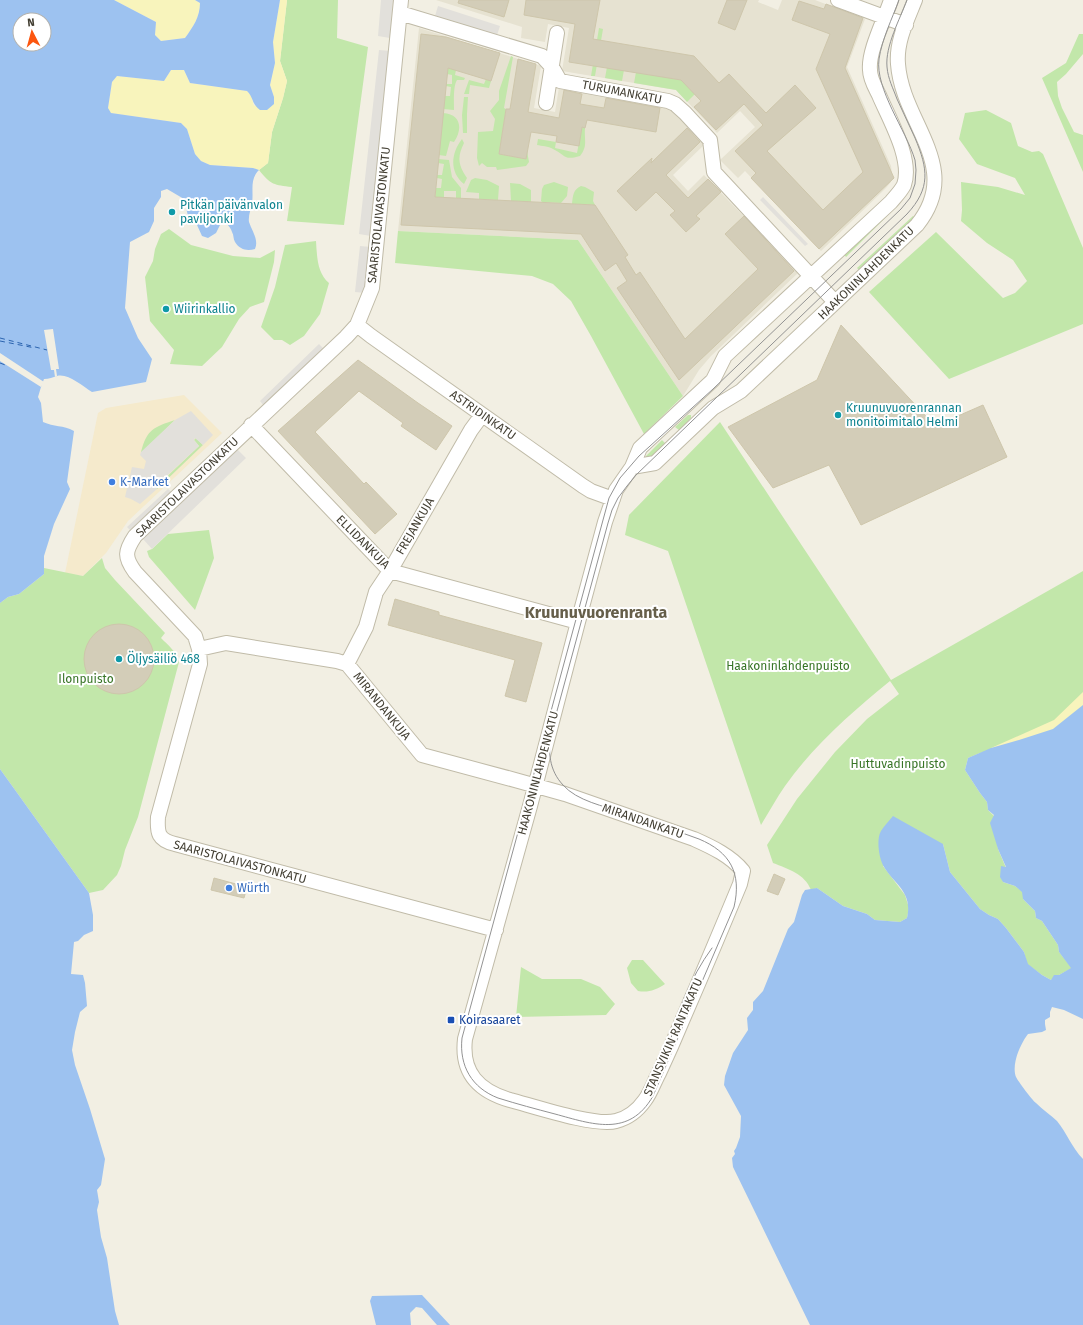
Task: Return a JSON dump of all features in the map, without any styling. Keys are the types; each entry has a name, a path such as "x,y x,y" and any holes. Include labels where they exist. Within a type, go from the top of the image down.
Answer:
{"street":[{"path":"838,0 906,25"},
{"name":"HAAKONINLAHDENKATU","path":"476,1082 468,1068 464,1054 464,1047 470,1020 496,930 578,622 613,499 618,486 632,467 640,448 713,380 725,356 891,202 904,186 906,179 906,160 874,84 870,69 870,59 891,0"},
{"name":"HAAKONINLAHDENKATU","path":"632,467 655,463 713,408 741,391 917,225 928,210 933,192 935,173 925,140 905,97 899,74 897,52 915,0"},
{"name":"TURUMANKATU","path":"401,7 542,56 552,67 560,81 668,101 675,104 710,140 714,172 835,302"},
{"name":"SAARISTOLAIVASTONKATU","path":"401,7 372,288 357,325 135,536 128,546 127,554 129,564 135,572 194,636 199,649 200,664 158,817 160,836 165,842 496,930"},
{"path":"546,103 557,33"},
{"name":"ASTRIDINKATU","path":"357,325 583,486 591,491 613,499"},
{"name":"FREJANKUJA","path":"347,664 366,627 376,592 390,571 470,430 482,415"},
{"name":"ELLIDANKUJA","path":"251,425 390,571 578,622"},
{"name":"MIRANDANKUJA","path":"199,649 226,643 338,661 347,664 422,755 535,785"},
{"name":"MIRANDANKATU","path":"535,785 694,839 736,862 743,871"},
{"name":"STANSVIKIN RANTAKATU","path":"476,1082 491,1093 503,1098 599,1122 608,1123 617,1121 632,1114 647,1097 667,1056 740,884 743,871"}],"shaded area":[{"path":"381,0 393,0 390,38 378,36"},
{"path":"436,0 759,0 758,2 778,10 782,0 815,0 865,19 847,67 891,166 891,182 821,251 745,171 738,178 720,160 755,127 740,111 717,133 676,90 562,71 569,28 548,24 545,42 521,38 522,27"},
{"path":"438,6 500,26 497,35 435,16"},
{"path":"419,28 541,66 534,108 555,112 559,87 668,105 705,144 673,175 688,191 704,175 798,273 711,356 699,370 683,396 578,240 398,231"},
{"path":"379,50 391,51 371,236 359,234"},
{"path":"763,197 808,244 805,246 760,200"},
{"path":"360,246 371,247 366,293 355,292"},
{"path":"319,344 324,349 264,406 260,401"},
{"path":"184,395 222,433 128,521 106,553 83,576 65,573 98,413 106,408"},
{"path":"191,411 213,435 203,445 195,438 194,440 199,446 157,485 154,482 152,483 157,489 140,504 125,497 132,467 144,469 146,461 140,455 141,452 175,420"},
{"path":"237,449 246,458 152,549 143,539"},
{"path":"168,489 173,493 132,532 127,527"}],"green space":[{"path":"287,0 338,0 337,38 368,47 344,225 287,221 292,187 281,186 273,183 259,170 268,163 272,132 287,81 280,61"},
{"path":"599,28 603,29 595,76 591,76"},
{"path":"1079,34 1083,34 1083,54 1057,82 1058,96 1062,108 1074,132 1083,135 1083,172 1042,78 1066,63"},
{"path":"511,56 513,57 504,108 506,109 499,154 526,159 527,151 529,162 526,166 497,170 496,167 487,167 482,163 479,166 477,158 478,132 493,131 495,119 490,111 499,100 499,91"},
{"path":"607,67 624,70 622,81 605,78"},
{"path":"448,68 456,70 455,75 465,78 464,80 457,80 454,94 454,110 443,109 445,96 450,96 451,87 446,86 446,84 452,84 452,75 447,74"},
{"path":"636,72 681,80 695,94 687,102 676,90 634,83"},
{"path":"486,79 491,81 489,88 470,85 469,94 464,94 469,80 484,84"},
{"path":"464,97 468,97 467,133 463,133 462,115"},
{"path":"986,110 1011,123 1018,146 1032,152 1039,151 1043,154 1083,248 1083,324 949,379 869,292 936,232 1003,298 1015,293 1027,281 1013,260 987,243 961,221 961,182 998,187 1025,195 1015,178 977,164 959,139 965,113"},
{"path":"443,113 454,116 459,123 459,132 454,142 450,141 446,156 439,155"},
{"path":"582,127 585,128 585,143 584,149 580,156 567,158 551,148 537,145 538,139 556,142 555,148 577,153"},
{"path":"462,139 464,143 460,153 460,165 467,178 464,184 456,174 453,162 458,144"},
{"path":"438,159 449,160 452,177 461,188 461,198 456,198 456,191 444,191 444,197 435,197 436,188 441,188 442,179 437,178 437,175 442,175 444,164 438,163"},
{"path":"475,178 487,180 499,186 498,200 479,199 479,193 466,192 471,180"},
{"path":"554,182 568,187 567,196 561,203 542,202 542,189 544,185"},
{"path":"510,183 520,184 531,190 531,202 511,201"},
{"path":"581,186 594,192 593,201 595,205 572,204 576,189"},
{"path":"899,201 900,203 846,257 843,253"},
{"path":"913,216 916,219 861,272 857,268"},
{"path":"169,229 191,245 233,256 260,258 275,250 274,262 264,302 250,307 239,319 222,347 202,366 170,364 174,350 150,321 145,277 153,261 155,249 161,234"},
{"path":"398,231 578,240 683,396 644,434 571,301 553,284 532,276 395,263"},
{"path":"316,241 317,258 320,269 325,279 329,283 320,314 304,336 290,345 282,340 274,340 261,327 275,287 285,245"},
{"path":"688,415 691,415 691,418 679,430 675,427"},
{"path":"175,420 141,452 146,438 152,430"},
{"path":"720,422 891,680 1083,571 1083,730 980,753 968,758 965,770 987,802 988,810 994,816 998,849 1006,868 1001,867 1003,882 1015,886 1023,892 1023,899 1035,911 1036,918 1042,921 1058,945 1059,952 1072,968 1051,980 1027,964 1024,952 1006,928 998,919 980,909 950,872 943,844 883,866 905,895 909,908 907,918 900,922 875,920 867,914 843,906 817,888 811,890 805,880 800,876 773,863 767,845 797,799 835,752 867,719 899,694 890,681 834,730 796,771 761,825 668,551 625,535 629,515"},
{"path":"196,438 203,445 157,489 152,483 154,482 158,485 199,446 194,440"},
{"path":"662,440 665,443 649,459 646,458 646,456"},
{"path":"209,530 214,558 195,610 149,557 147,551 152,549 168,534"},
{"name":"Ilonpuisto","path":"102,558 105,568 115,580 165,633 161,638 174,652 179,662 138,817 125,850 121,866 117,875 103,890 89,893 0,769 0,603 8,597 19,594 44,574 44,568 83,576"},
{"path":"632,960 643,960 665,984 645,992 638,991 631,983 627,968"},
{"path":"521,967 542,979 581,979 600,987 615,1004 606,1015 516,1017"}],"sand":[{"path":"114,0 195,0 200,3 200,8 196,22 185,38 161,41 155,35 156,22"},
{"path":"280,0 287,0 280,61 287,81 272,132 268,163 259,170 253,168 210,165 201,161 195,154 187,129 181,123 110,113 108,108 112,82 117,76 164,81 171,70 184,70 190,83 247,91 251,95 254,106 274,97 270,85 275,63 273,42"},
{"path":"1083,692 1083,745 991,748 1054,720"}],"water":[{"path":"0,0 114,0 156,22 155,35 161,41 185,38 199,13 200,3 195,0 280,0 273,42 275,63 270,85 274,97 274,104 267,110 260,110 247,91 190,83 184,70 171,70 164,81 117,76 112,82 108,108 111,113 181,123 187,129 195,154 201,161 210,165 253,168 259,170 253,182 252,203 249,215 249,222 256,239 256,246 255,249 249,250 239,247 225,221 221,223 216,233 208,238 202,236 197,225 188,216 184,199 167,189 161,191 161,197 154,208 154,221 149,232 130,242 125,308 138,338 152,359 146,382 92,392 66,376 57,376 44,379 38,397 41,403 43,422 74,431 67,482 70,489 54,524 44,556 44,574 19,594 8,597 0,603"},
{"path":"1083,705 1083,1019 1064,1010 1052,1007 1050,1017 1045,1020 1046,1030 1028,1034 1022,1043 1016,1060 1015,1072 1016,1077 1022,1086 1041,1108 1057,1121 1083,1159 1083,1325 810,1325 733,1167 732,1158 735,1154 734,1151 740,1137 741,1116 724,1085 725,1076 733,1053 748,1030 747,1018 753,1010 753,1002 763,991 788,929 794,922 802,895 805,890 817,888 843,906 867,914 875,920 900,922 907,918 908,909 905,895 884,867 879,849 879,835 893,816 943,844 950,872 980,909 998,919 1006,928 1024,952 1028,964 1051,980 1054,975 1059,975 1071,968 1059,952 1058,945 1042,921 1036,918 1035,911 1023,899 1022,892 1015,886 1003,882 1000,877 1001,866 1006,867 998,849 990,823 994,815 988,810 987,802 965,770 968,758 991,748 1053,729"},
{"path":"0,769 89,893 93,915 93,931 74,942 71,974 83,975 87,1006 80,1012 72,1050 75,1065 105,1159 101,1185 97,1190 99,1202 97,1210 101,1237 107,1258 115,1311 119,1325 0,1325"},
{"path":"422,1295 450,1325 437,1325 422,1308 416,1307 410,1313 411,1325 376,1325 370,1301 372,1296"}],"pier":[{"path":"53,329 59,369 56,369 57,376 55,377 54,370 51,370 44,330"},
{"path":"0,353 44,382 41,387 0,361"}],"building":[{"path":"459,0 509,0 504,17 458,3"},
{"path":"526,0 600,0 593,39 694,56 719,83 729,74 766,113 795,85 816,108 767,151 823,210 863,172 816,69 830,34 792,20 799,1 824,9 826,4 863,18 845,68 894,178 819,249 751,178 756,173 735,151 763,125 744,104 716,130 694,107 701,101 681,80 569,62 575,24 524,15"},
{"path":"727,0 747,0 735,30 718,23"},
{"path":"421,34 446,37 500,53 491,81 448,68 435,197 595,205 628,255 625,257 636,275 640,272 685,339 758,269 725,234 744,216 794,271 679,380 617,288 627,281 616,263 605,271 581,234 401,225"},
{"path":"518,59 536,64 528,112 559,118 564,90 582,94 580,104 604,108 606,98 660,108 656,132 587,120 585,128 582,127 579,146 556,142 557,136 531,132 526,159 499,154 506,109 510,109"},
{"path":"687,128 700,142 666,175 688,198 708,179 721,192 696,216 700,219 686,232 670,215 675,211 656,192 636,211 617,191 652,158 651,163"},
{"name":"Kruunuvuorenrannan monitoimitalo Helmi","path":"841,325 935,426 983,405 1007,457 861,525 829,465 773,488 728,427 817,380"},
{"path":"358,360 452,426 436,450 401,426 403,423 359,391 315,432 364,484 366,482 397,514 375,534 278,431"},
{"path":"395,599 439,612 439,615 542,643 526,702 505,696 515,660 388,625"},
{"name":"Öljysäiliö 468","path":"112,624 126,624 139,630 148,639 152,645 154,659 152,673 144,684 133,692 126,694 112,694 105,692 94,684 86,673 84,666 84,652 86,645 94,634 105,626"},
{"path":"774,874 785,879 778,895 767,891"},
{"name":"Würth","path":"214,878 247,887 244,898 211,890"}],"ferry route":[{"path":"0,338 47,350"},
{"path":"0,341 35,348"},
{"path":"0,363 8,366"}],"tram line":[{"path":"899,0 882,44 879,59 879,71 886,96 911,148 915,160 915,184 910,198 901,209 713,389 639,456 620,478 609,498 462,1038 463,1058 469,1075 481,1088 498,1098 596,1124 621,1123 633,1118 643,1109 653,1096 734,907 736,895 735,874 726,857 719,850 699,839 591,802 569,791 558,779 552,767 550,754 551,733 608,523 618,498 636,475 907,214 915,205 920,196 924,187 925,178 923,159 892,87 888,76 887,67 888,50 907,0"},
{"path":"668,1052 684,997 690,984 712,948"}],"place":[{"name":"Pitkän päivänvalon paviljonki","path":"172,212"},
{"name":"Wiirinkallio","path":"166,309"},
{"name":"Kruunuvuorenrannan monitoimitalo Helmi","path":"838,415"},
{"name":"K-Market","path":"112,482"},
{"name":"Öljysäiliö 468","path":"119,659"},
{"name":"Würth","path":"229,888"},
{"name":"Koirasaaret","path":"451,1020"}],"district":[{"name":"Kruunuvuorenranta","path":"596,612"}],"park label":[{"name":"Haakoninlahdenpuisto","path":"788,666"},
{"name":"Huttuvadinpuisto","path":"898,764"}]}
